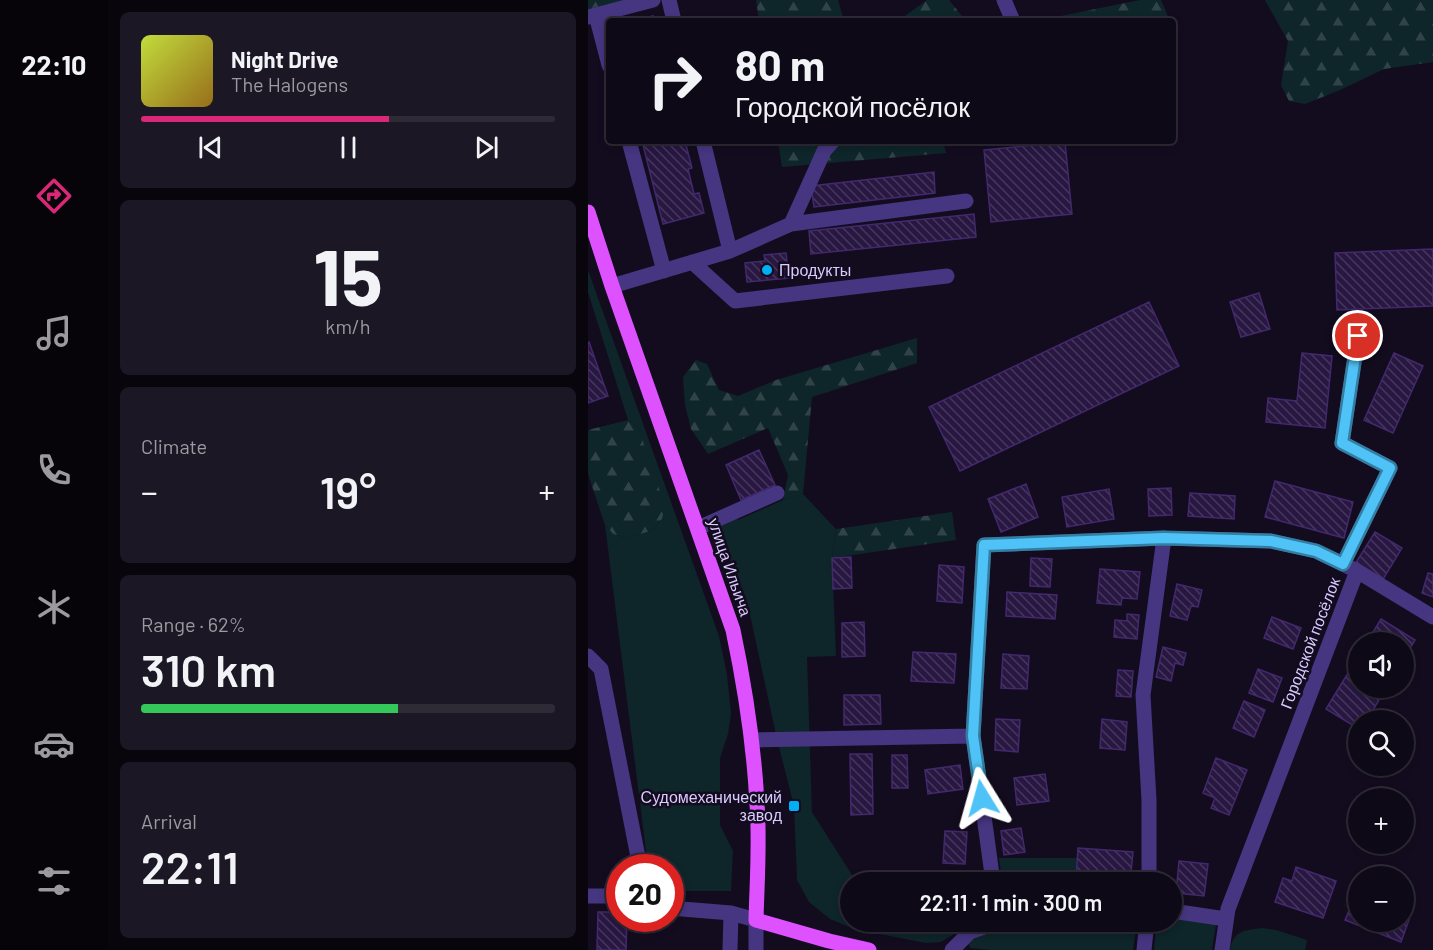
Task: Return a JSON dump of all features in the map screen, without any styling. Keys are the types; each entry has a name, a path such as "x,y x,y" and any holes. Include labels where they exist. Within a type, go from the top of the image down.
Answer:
{"main road":[{"name":"улица Ильича","path":"588,212 733,630 752,740 758,816 756,920"},
{"path":"756,920 869,950"}],"street":[{"path":"606,56 592,16 653,0"},
{"path":"669,0 673,18"},
{"path":"1004,0 1012,18"},
{"path":"630,144 664,271"},
{"path":"704,144 730,251"},
{"path":"791,224 824,151 830,144"},
{"path":"612,286 730,251 791,224 966,201"},
{"path":"692,262 735,302 947,276"},
{"path":"1358,336 1342,443 1390,468 1350,568 1433,617"},
{"path":"698,528 777,493"},
{"path":"1149,872 1149,800 1143,695 1164,538"},
{"name":"Городской посёлок","path":"973,736 984,545 1164,538 1271,541 1316,551 1350,568 1228,909 1222,950"},
{"path":"588,656 601,669 637,854"},
{"path":"752,740 973,736 992,872"},
{"path":"588,896 606,896"},
{"path":"684,909 731,913 756,920"},
{"path":"1182,912 1226,919"},
{"path":"730,950 731,913"},
{"name":"улица Ильича","path":"756,920 756,950"},
{"path":"952,950 970,932"},
{"path":"1144,950 1146,932"}],"green space":[{"path":"588,0 626,0 588,9"},
{"path":"756,0 838,0 843,18 759,18"},
{"path":"927,0 949,0 964,18 902,18"},
{"path":"1140,0 1161,0 1169,18 1051,18"},
{"path":"1265,0 1433,0 1433,62 1384,69 1305,104 1289,101 1281,85 1288,41"},
{"path":"778,144 944,144 946,153 782,167"},
{"path":"588,270 719,636 727,674 731,714 728,734 720,758 720,825 733,851 731,891 684,891 684,854 646,854 605,525 613,534 627,538 651,531 662,519 638,427 628,420 588,292"},
{"path":"917,338 917,363 812,397 803,494 783,500 788,475 768,428 708,454 691,429 685,405 683,377 696,360 707,364 719,390 738,396 776,380"},
{"path":"628,420 638,427 665,506 662,519 651,531 627,538 613,534 605,525 588,474 588,430"},
{"path":"803,494 836,529 832,558 836,656 807,657 812,812 850,872 840,872 840,923 830,919 809,902 797,880 794,806 747,601 716,526 736,517 738,520 783,500"},
{"path":"952,512 956,540 832,558 836,529"},
{"path":"999,858 1078,858 1077,872 1001,872"},
{"path":"1182,919 1216,924 1212,950 1154,950 1156,932 1182,932"},
{"path":"1263,928 1307,940 1305,950 1230,950 1234,938 1241,932"},
{"path":"869,932 957,932 941,942 926,943"},
{"path":"990,932 1135,932 1133,950 970,948 968,942"}],"building":[{"path":"643,144 686,144 692,168 688,169 694,194 699,193 704,213 663,224"},
{"path":"1065,144 1072,214 991,222 984,150"},
{"path":"934,172 935,193 814,207 811,186"},
{"path":"974,214 976,237 811,254 809,231"},
{"path":"1433,249 1433,306 1337,310 1335,253"},
{"name":"Продукты","path":"786,253 789,278 747,282 745,263 765,261 764,255"},
{"path":"1259,293 1270,329 1241,337 1230,302"},
{"path":"1149,302 1179,366 960,471 929,407"},
{"path":"588,343 608,396 588,403"},
{"path":"1302,353 1332,356 1325,428 1266,422 1268,398 1297,401"},
{"path":"1394,353 1423,366 1393,433 1364,420"},
{"path":"759,450 775,485 741,500 726,465"},
{"path":"1275,481 1353,502 1344,538 1265,517"},
{"path":"1026,484 1038,517 1001,532 988,499"},
{"path":"1171,488 1172,515 1149,516 1148,489"},
{"path":"1109,489 1114,519 1067,527 1062,497"},
{"path":"1190,493 1235,496 1234,519 1188,516"},
{"path":"1375,532 1402,548 1382,581 1355,564"},
{"path":"851,557 852,588 833,589 832,558"},
{"path":"1031,558 1052,559 1050,587 1030,586"},
{"path":"939,565 964,567 962,603 937,601"},
{"path":"1100,569 1140,572 1137,599 1122,598 1121,605 1097,603"},
{"path":"1428,573 1433,574 1433,597 1422,593"},
{"path":"1177,584 1202,590 1198,607 1191,606 1187,620 1170,616"},
{"path":"1007,592 1057,595 1055,619 1006,616"},
{"path":"1127,614 1139,615 1137,639 1114,637 1115,620 1127,621"},
{"path":"1272,617 1301,628 1293,649 1264,638"},
{"path":"1381,619 1402,632 1373,632"},
{"path":"864,622 865,656 842,657 842,623"},
{"path":"1163,647 1186,653 1183,665 1175,663 1171,681 1156,677"},
{"path":"913,652 956,654 954,683 911,681"},
{"path":"1003,654 1029,656 1027,689 1001,688"},
{"path":"1258,669 1282,678 1273,702 1249,693"},
{"path":"1118,670 1133,671 1131,697 1116,696"},
{"path":"1348,673 1348,698 1380,698 1373,710 1348,710 1348,722 1326,709"},
{"path":"844,695 880,695 881,724 844,725"},
{"path":"1244,701 1265,710 1254,737 1233,728"},
{"path":"996,719 1020,720 1018,752 995,750"},
{"path":"1102,719 1127,722 1125,750 1100,748"},
{"path":"850,754 872,754 873,814 851,815"},
{"path":"892,755 907,755 908,788 892,788"},
{"path":"1216,758 1247,770 1229,815 1211,808 1215,798 1203,793"},
{"path":"960,765 963,789 928,794 925,770"},
{"path":"1045,774 1049,801 1017,805 1014,778"},
{"path":"1021,828 1025,852 1004,855 1001,831"},
{"path":"945,831 967,832 965,864 943,863"},
{"path":"1078,848 1133,852 1131,872 1076,872"},
{"path":"1179,861 1208,864 1204,896 1182,894 1182,872 1178,872"},
{"path":"1296,867 1336,881 1323,918 1275,902 1283,878 1292,881"},
{"path":"598,912 606,912 606,932 627,932 626,950 597,950"},
{"path":"1376,932 1405,932 1401,942"}],"place":[{"name":"Продукты","path":"767,270"},
{"name":"Судомеханический завод","path":"794,806"}],"route":[{"path":"982,798 973,736 984,545 1164,538 1271,541 1316,551 1343,564 1390,468 1342,443 1358,336"}]}
